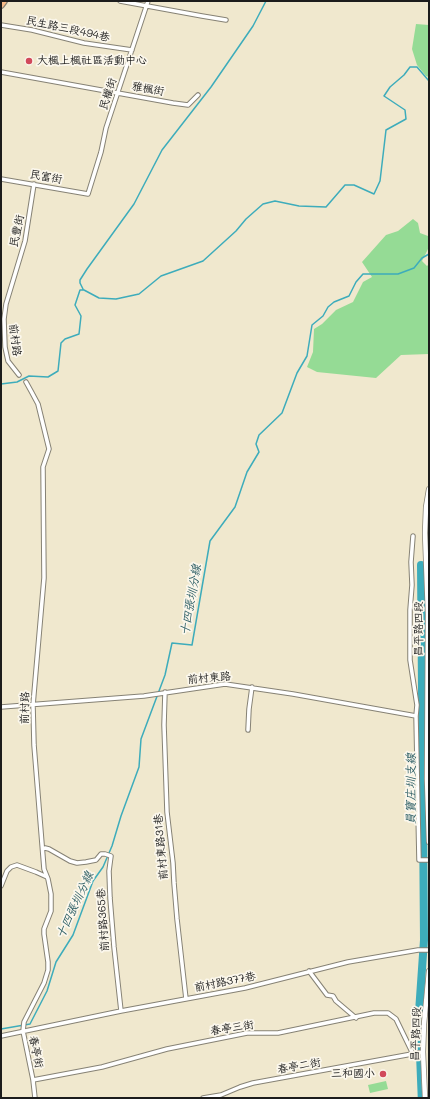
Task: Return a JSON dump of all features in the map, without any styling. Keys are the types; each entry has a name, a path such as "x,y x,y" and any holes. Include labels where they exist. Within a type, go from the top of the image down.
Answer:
{"main road":[{"path":"1,5 4,1"}],"street":[{"path":"120,1 226,20"},
{"name":"民權街","path":"88,194 101,152 106,128 148,1"},
{"name":"民生路三段494巷","path":"1,24 84,43 132,50"},
{"name":"雅楓街","path":"1,72 188,105 198,96"},
{"name":"民富街","path":"1,179 88,194"},
{"name":"民豐街","path":"6,304 25,241 34,184"},
{"name":"前村路","path":"6,304 4,319 5,347 8,362 19,375"},
{"name":"前村路","path":"23,1031 24,1022 44,983 48,970 44,929 51,911 51,894 44,869 42,849 34,745 33,705 44,578 43,467 49,450 38,404 26,382"},
{"name":"昌平路四段","path":"429,489 426,507 427,515 425,533 429,614 427,779 429,842"},
{"path":"413,536 411,562 412,585 410,610 410,660 417,705 419,860 429,860"},
{"name":"前村東路","path":"1,707 144,696 225,684 252,687 416,716"},
{"path":"248,730 252,687"},
{"name":"前村東路31巷","path":"165,692 164,740 167,812 186,999"},
{"name":"前村路365巷","path":"42,849 49,849 70,861 77,863 96,860 101,854 111,856 109,870 110,898 121,1011"},
{"path":"1,886 7,871 16,865 47,877"},
{"name":"前村路377巷","path":"23,1031 245,988 361,959 418,950 429,950"},
{"path":"309,971 327,995 333,996 336,1001 356,1018"},
{"name":"昌平路四段","path":"425,1098 423,1052 429,971"},
{"name":"春亭三街","path":"33,1080 102,1067 167,1049 247,1033 278,1033 356,1018 374,1013 388,1013 396,1019 415,1054"},
{"name":"春亭街","path":"1,1036 23,1031 33,1080 35,1098"},
{"name":"春亭二街","path":"203,1098 221,1095 253,1083 423,1052"}],"green space":[{"path":"416,24 429,25 429,77 426,76 417,65 412,49"},
{"path":"413,219 418,223 420,233 428,236 428,249 422,261 427,266 429,264 429,354 401,355 376,378 317,372 307,367 313,352 314,329 322,324 336,310 353,302 363,282 372,277 362,262 386,235 398,231"},
{"path":"386,1081 388,1089 370,1093 368,1085"}],"waterway":[{"path":"83,289 80,280 134,204 162,150 211,87 253,26 266,1"},
{"path":"1,384 17,382 29,376 48,377 58,371 61,343 65,339 79,334 81,316 75,305 80,290 84,290 99,298 116,299 139,294 161,276 203,261 263,204 275,201 299,206 326,207 345,185 354,185 374,194 380,181 386,130 406,119 405,110 384,96 390,87 404,75 410,67 417,67 429,81"},
{"name":"十四張圳分線","path":"1,1029 30,1024 47,991 56,962 73,935 93,881 103,867 112,846 139,767 141,739 165,675 172,643 192,645 210,541 235,507 247,472 259,452 256,444 259,435 282,413 297,373 307,356 312,325 323,316 328,307 334,302 349,296 356,282 363,274 398,274 414,268 422,258 429,254 429,251"},
{"name":"員寶庄圳支線","path":"419,1012 424,940 421,565"},
{"name":"員寶庄圳支線","path":"422,707 429,706"},
{"path":"419,1012 418,1048 420,1098"}],"place":[{"name":"大楓上楓社區活動中心","path":"29,61"},
{"name":"三和國小","path":"383,1074"}]}
